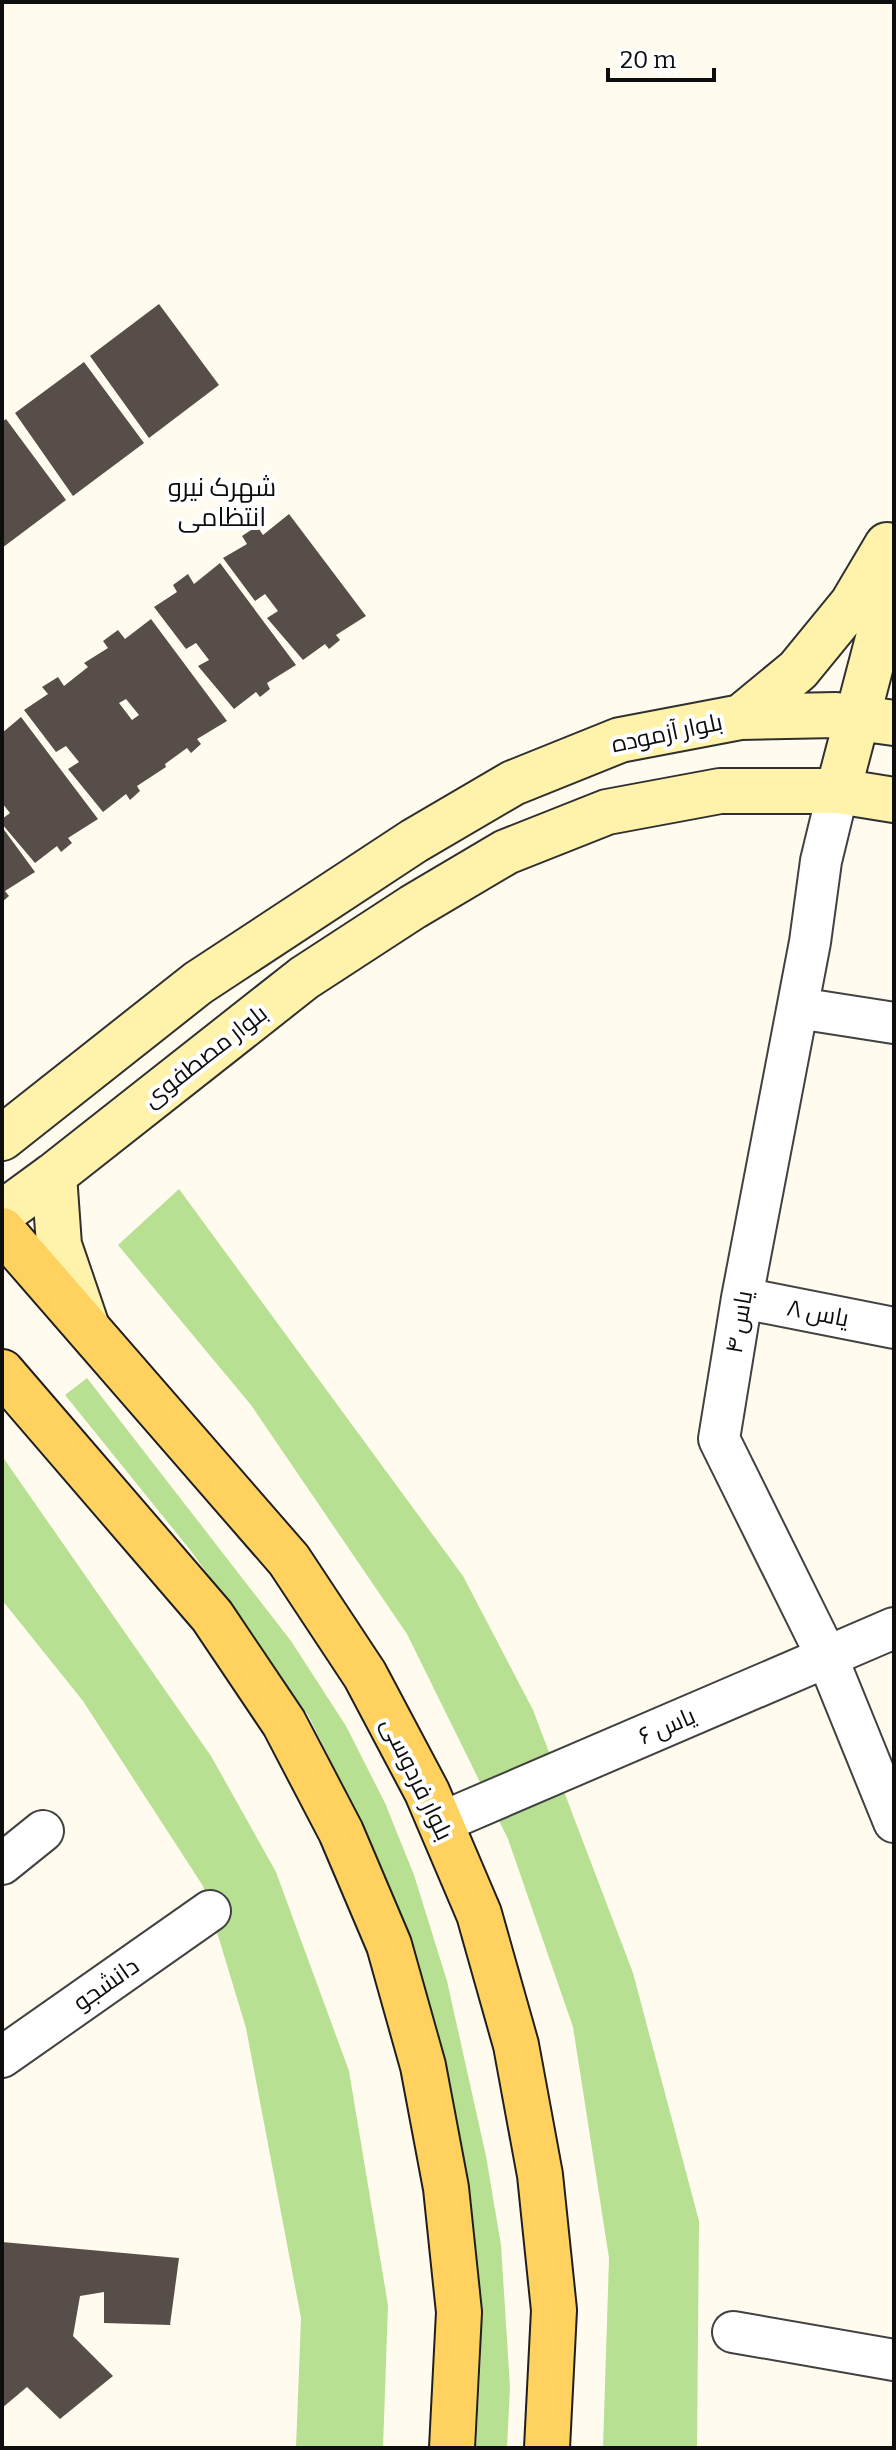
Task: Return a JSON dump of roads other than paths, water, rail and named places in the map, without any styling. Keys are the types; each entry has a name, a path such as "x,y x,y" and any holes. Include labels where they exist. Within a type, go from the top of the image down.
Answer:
{"main road":[{"path":"741,717 798,670 852,604 894,533"},
{"path":"838,791 875,720 894,555"},
{"name":"بلوار آزموده","path":"2,1138 198,983 414,841 513,783 620,740 741,717 836,715 875,720"},
{"name":"بلوار مصطفوی","path":"2,1213 304,978 413,907 506,852 607,812 720,791 838,791 894,800"},
{"path":"54,1175 59,1245 87,1327"},
{"name":"بلوار فردوسی","path":"2,1230 289,1560 365,1675 427,1792 479,1914 516,2045 540,2175 554,2310 547,2448"},
{"path":"2,1372 212,1616 291,1737 341,1832 389,1945 423,2066 446,2188 459,2312 452,2448"}],"street":[{"name":"یاس ۴","path":"838,791 821,861 798,1008 742,1298 719,1439 827,1657 894,1822"},
{"path":"798,1008 894,1023"},
{"name":"یاس ۸","path":"742,1298 894,1328"},
{"name":"یاس ۶","path":"440,1823 894,1628"},
{"path":"2,1864 43,1831"},
{"name":"دانشجو","path":"2,2057 210,1911"},
{"path":"733,2332 894,2360"}],"district":[{"name":"شهرک نیرو انتظامی","path":"222,502"}]}
